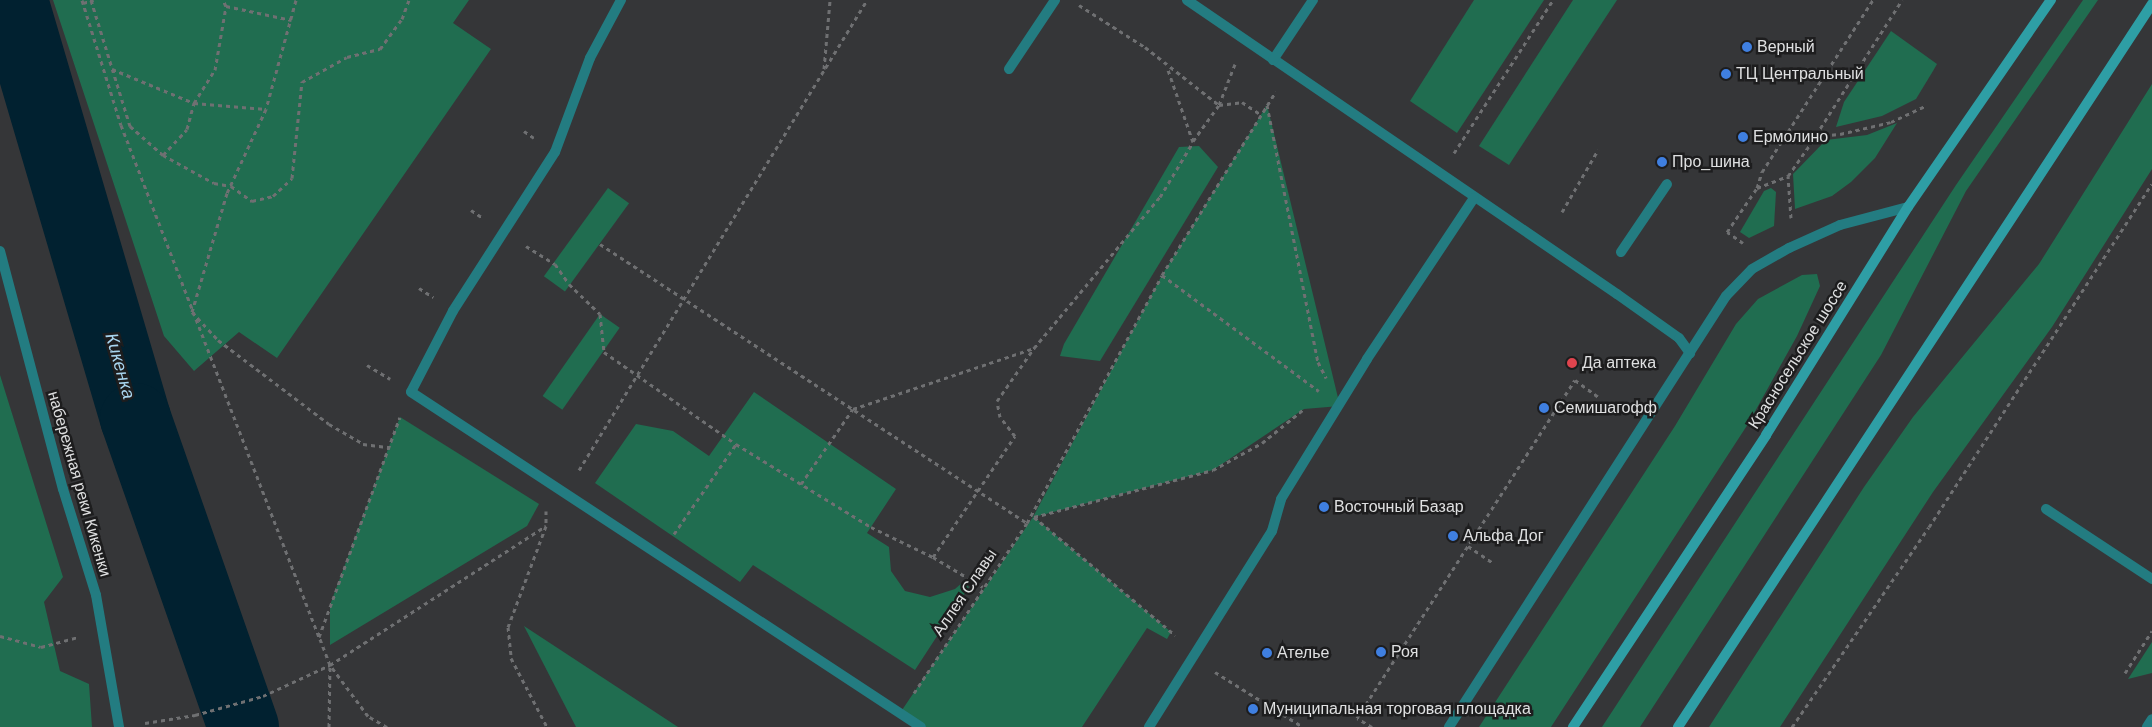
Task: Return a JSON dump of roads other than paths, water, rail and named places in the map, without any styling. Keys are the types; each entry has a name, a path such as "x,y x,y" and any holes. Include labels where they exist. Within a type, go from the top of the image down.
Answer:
{"main road":[{"name":"Красносельское шоссе","path":"1573,727 1766,435 1908,207 2051,0"},
{"path":"1678,727 2152,4"}],"street":[{"path":"621,0 590,58 555,152 453,311 411,392 921,727"},
{"path":"1009,69 1055,0"},
{"path":"1186,0 1671,332 1687,346 1690,353"},
{"path":"1273,60 1313,0"},
{"path":"1621,252 1667,184"},
{"path":"1149,727 1272,531 1281,499 1474,198"},
{"path":"1449,727 1726,296 1752,269 1840,225 1908,207"},
{"name":"набережная реки Кикенки","path":"0,251 63,490 96,595 119,727"},
{"path":"2046,510 2152,579"},
{"path":"2147,727 2152,719"}],"waterway":[{"name":"Кикенка","path":"12,0 135,418 243,727"}],"place":[{"name":"Верный","path":"1747,47"},
{"name":"ТЦ Центральный","path":"1726,74"},
{"name":"Ермолино","path":"1743,137"},
{"name":"Про_шина","path":"1662,162"},
{"name":"Да аптека","path":"1572,363"},
{"name":"Семишагофф","path":"1544,408"},
{"name":"Восточный Базар","path":"1324,507"},
{"name":"Альфа Дог","path":"1453,536"},
{"name":"Роя","path":"1381,652"},
{"name":"Ателье","path":"1267,653"},
{"name":"Муниципальная торговая площадка","path":"1253,709"}]}
